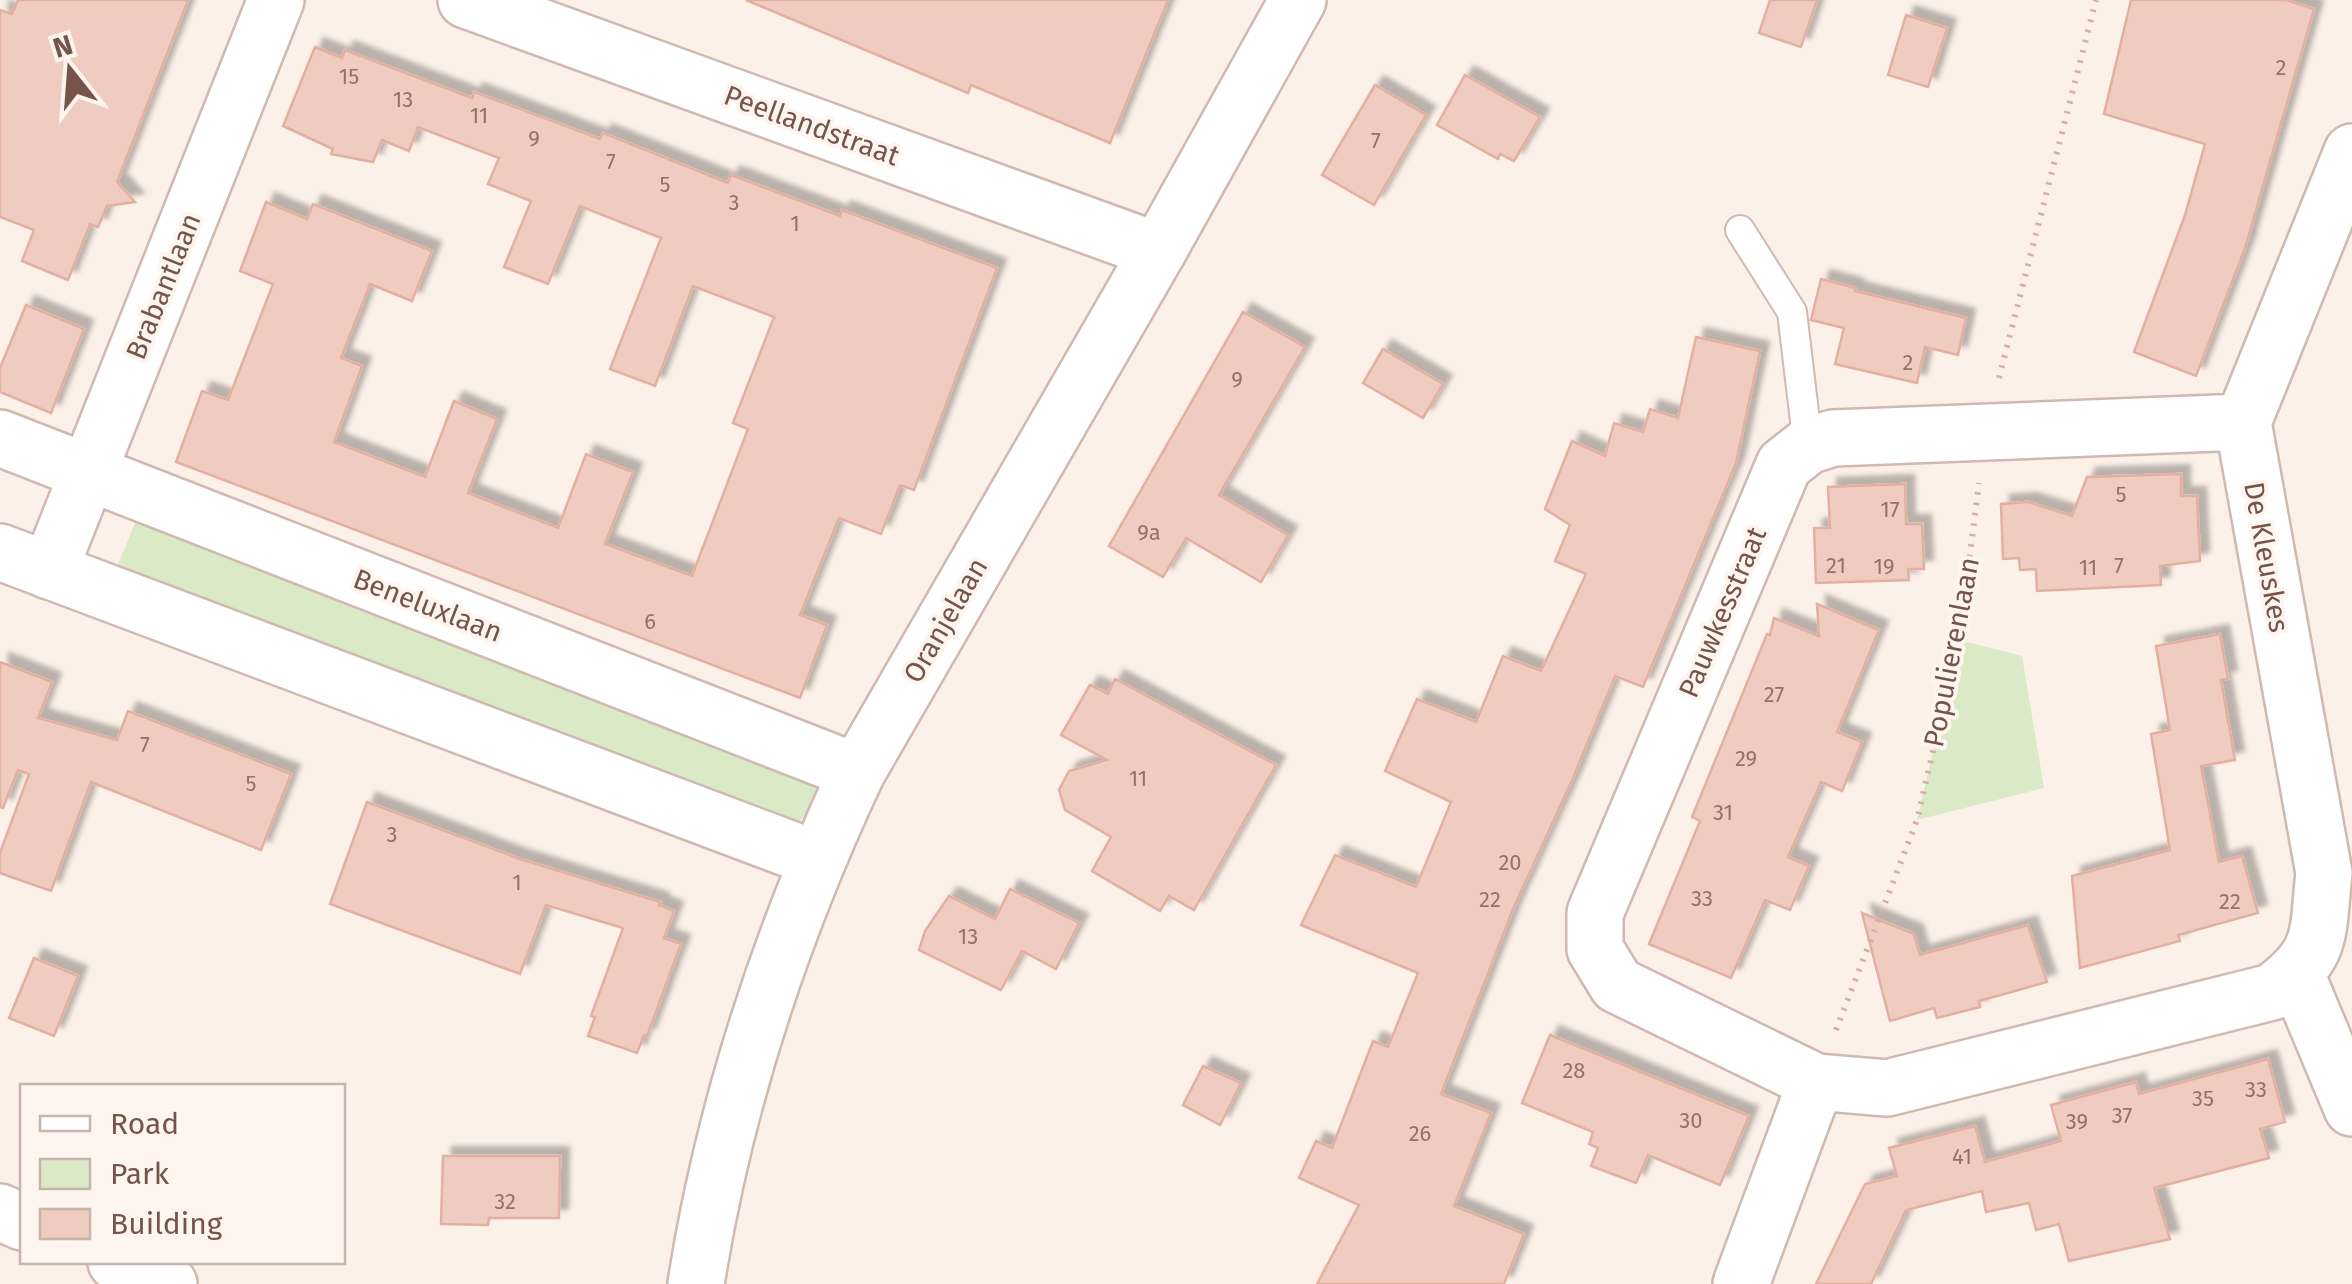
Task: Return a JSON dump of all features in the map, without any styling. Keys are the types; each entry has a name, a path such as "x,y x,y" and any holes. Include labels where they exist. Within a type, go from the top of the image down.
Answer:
{"street":[{"name":"Brabantlaan","path":"24,562 88,473 276,0"},
{"name":"Peellandstraat","path":"466,0 1158,251"},
{"name":"Oranjelaan","path":"696,1284 741,1071 816,860 857,772 1298,0"},
{"path":"1808,446 1833,438 2242,422 2352,152"},
{"name":"De Kleuskes","path":"2242,422 2324,874 2316,946 2296,974"},
{"name":"Beneluxlaan","path":"0,438 857,772"},
{"name":"Pauwkesstraat","path":"1808,446 1784,465 1595,914 1595,948 1617,986 1816,1082"},
{"path":"24,562 816,860"},
{"path":"1741,1284 1816,1082 1888,1088 2272,992 2296,974 2352,1108"},
{"path":"121,1264 169,1284"}],"lane":[{"path":"1740,230 1792,312 1808,446"}],"path":[{"name":"Populierenlaan","path":"1816,1082 1917,820 1959,640 1985,431 2096,0"}],"green space":[{"path":"139,513 834,779 815,811 794,824 114,575"},
{"path":"1959,640 2022,656 2044,788 1917,820"}],"building":[{"path":"18,0 188,0 117,182 135,202 107,206 98,227 90,224 68,280 22,261 34,230 0,217 0,10 12,14"},
{"path":"746,0 1168,0 1110,143 971,85 968,93"},
{"path":"1770,0 1817,0 1801,47 1759,33"},
{"path":"2131,0 2286,0 2314,9 2245,248 2196,376 2134,352 2185,215 2205,144 2104,114"},
{"path":"1906,15 1947,28 1928,87 1888,75"},
{"path":"315,47 342,58 345,50 472,98 474,92 600,139 603,133 728,183 731,175 840,216 842,210 997,268 914,490 900,485 881,534 839,518 800,615 827,625 800,698 176,462 202,391 228,400 273,284 240,271 266,202 307,219 313,204 432,251 412,301 370,284 341,358 362,366 334,442 425,477 454,401 497,419 468,493 558,528 586,454 633,472 605,544 692,576 748,429 733,423 774,317 693,286 655,386 610,369 661,238 580,206 548,284 504,267 531,201 488,184 499,158 418,127 409,151 382,140 373,162 331,154 333,149 283,126"},
{"path":"1465,75 1540,117 1514,161 1500,154 1498,159 1437,125"},
{"path":"1375,85 1426,115 1374,205 1322,175"},
{"path":"1821,279 1966,318 1958,355 1925,347 1917,383 1835,364 1844,328 1811,320"},
{"path":"26,305 84,329 51,413 0,392 0,368"},
{"path":"1243,312 1305,347 1219,495 1288,535 1261,582 1186,538 1163,577 1109,546"},
{"path":"1696,337 1760,351 1736,463 1643,687 1615,676 1513,909 1441,1094 1491,1113 1454,1206 1524,1234 1504,1284 1317,1284 1359,1205 1299,1178 1316,1141 1332,1148 1373,1041 1388,1047 1418,973 1301,925 1335,855 1416,887 1451,802 1385,771 1417,699 1476,722 1503,656 1541,671 1586,574 1555,561 1570,525 1545,509 1572,441 1605,456 1614,423 1643,432 1650,409 1678,418"},
{"path":"1383,349 1443,384 1423,418 1363,383"},
{"path":"2181,474 2181,496 2197,496 2200,561 2160,566 2161,585 2037,591 2036,569 2020,570 2019,558 2003,559 2001,504 2028,502 2072,516 2087,477"},
{"path":"1905,484 1906,524 1922,524 1924,569 1908,569 1909,580 1816,583 1814,528 1830,528 1828,487"},
{"path":"1817,604 1879,630 1837,732 1862,742 1842,791 1821,782 1788,857 1809,866 1790,910 1765,900 1731,978 1649,944 1700,821 1692,817 1774,618 1819,636"},
{"path":"2220,634 2228,679 2221,680 2235,760 2201,766 2219,862 2242,856 2258,913 2178,935 2180,941 2080,968 2072,876 2170,850 2151,734 2170,730 2156,646"},
{"path":"0,662 52,682 38,718 117,740 128,711 291,774 261,850 91,782 51,891 0,873 0,853 29,774 18,770 3,808 0,807"},
{"path":"1115,679 1276,765 1194,910 1169,896 1160,911 1092,871 1111,837 1065,810 1059,790 1069,771 1107,760 1061,735 1090,685 1108,694"},
{"path":"367,802 520,859 660,902 659,905 674,911 664,938 681,944 637,1053 588,1036 595,1017 591,1016 623,928 546,905 520,974 330,904"},
{"path":"1010,889 1079,923 1056,969 1022,951 1001,990 919,950 925,931 949,896 995,919"},
{"path":"1862,913 1914,934 1920,955 2028,925 2047,982 1979,1001 1980,1007 1937,1018 1934,1008 1890,1021"},
{"path":"34,958 78,976 54,1036 9,1018"},
{"path":"1550,1035 1749,1116 1720,1185 1648,1155 1636,1183 1591,1166 1598,1148 1589,1144 1593,1132 1522,1103"},
{"path":"2268,1059 2285,1122 2260,1129 2269,1158 2154,1188 2170,1239 2069,1261 2059,1224 2036,1230 2029,1203 1986,1212 1982,1191 1906,1210 1871,1284 1816,1284 1865,1184 1897,1176 1889,1148 1975,1126 1985,1162 2061,1141 2051,1105 2136,1082 2139,1094"},
{"path":"1203,1066 1241,1083 1220,1125 1183,1105"},
{"path":"443,1156 560,1156 559,1218 489,1218 488,1225 441,1224"}]}
